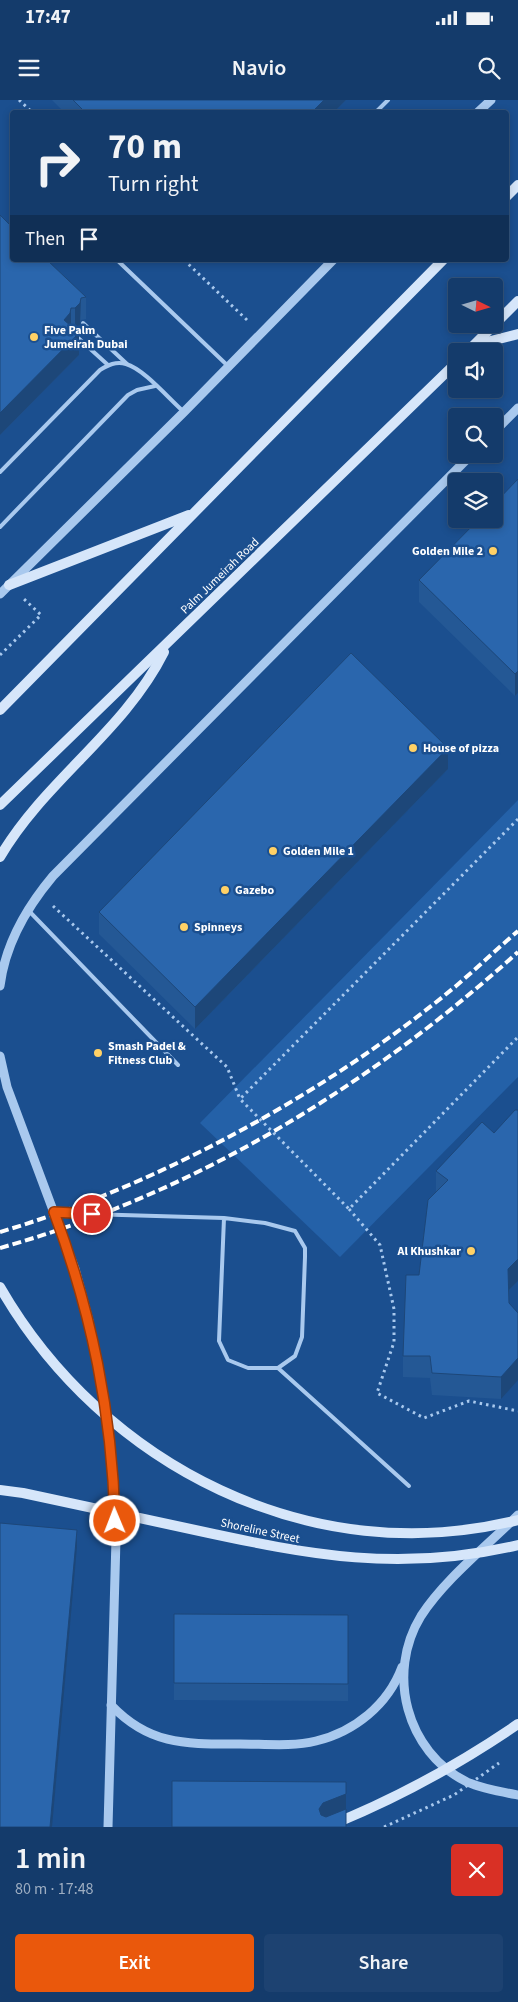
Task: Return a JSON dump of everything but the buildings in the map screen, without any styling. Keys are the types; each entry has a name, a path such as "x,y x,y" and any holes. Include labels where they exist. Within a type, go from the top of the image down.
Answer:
{"main road":[{"path":"0,710 441,262"},
{"path":"476,343 518,301"},
{"path":"488,343 518,334"},
{"name":"Palm Jumeirah Road","path":"0,805 448,371"},
{"path":"9,584 192,514"},
{"path":"0,857 29,815 134,702 147,684 168,644"},
{"path":"0,1286 32,1336 60,1372 92,1404 126,1434 162,1460 202,1482 243,1501 286,1515 330,1525 375,1531 420,1532 465,1529 518,1520"},
{"name":"Shoreline Street","path":"0,1490 272,1547 353,1558 394,1560 435,1558 476,1554 518,1545"},
{"path":"326,1827 394,1797 446,1770 518,1724"}],"street":[{"path":"480,110 491,100"},
{"path":"0,594 184,412 331,262"},
{"path":"503,423 518,408"},
{"path":"0,986 11,943 27,910 39,892 463,463"},
{"path":"0,1056 7,1087 75,1269 89,1321 110,1429 116,1539 108,1827"},
{"path":"518,1515 432,1601 412,1634 403,1678 406,1704 414,1728 427,1750 445,1768 467,1782 491,1790 518,1795"},
{"path":"111,1705 138,1728 172,1741 190,1744 315,1742 336,1735 356,1724 373,1710 388,1693 399,1674 407,1653"}],"lane":[{"path":"378,110 388,100"},
{"path":"119,262 228,366"},
{"path":"82,323 126,364"},
{"path":"73,333 108,365"},
{"path":"0,472 100,370 108,365 117,363 135,368 184,412"},
{"path":"0,527 128,395 137,390 155,386"},
{"path":"27,910 178,1065"},
{"path":"54,1212 224,1218 286,1228 295,1232 305,1248 300,1347 291,1360 278,1368 248,1368 237,1365 228,1360 222,1351 219,1341 224,1218"},
{"path":"278,1368 409,1486"}],"path":[{"path":"19,100 30,110"},
{"path":"186,262 241,315"},
{"path":"0,655 41,615 9,584"},
{"path":"240,1099 518,819"},
{"path":"39,892 227,1067 240,1099 349,1209 380,1245 394,1309 394,1342 377,1393 424,1418 469,1401 518,1411"},
{"path":"349,1209 518,1036"},
{"path":"384,1827 454,1795 502,1760"}],"shaded area":[{"path":"518,800 518,1077 340,1257 200,1123"}],"railway":[{"path":"0,1232 120,1189 240,1131 297,1098 353,1063 406,1025 456,986 518,931"},
{"path":"0,1248 72,1225 142,1198 210,1166 276,1130 340,1090 402,1047 461,1001 518,952"}],"place":[{"name":"Five Palm Jumeirah Dubai","path":"34,337"},
{"name":"Golden Mile 2","path":"493,551"},
{"name":"House of pizza","path":"413,748"},
{"name":"Golden Mile 1","path":"273,851"},
{"name":"Gazebo","path":"225,890"},
{"name":"Spinneys","path":"184,927"},
{"name":"Smash Padel & Fitness Club","path":"98,1053"},
{"name":"Al Khushkar","path":"471,1251"}],"route":[{"path":"92,1214 54,1212 75,1269 101,1375 110,1429 115,1521"}]}
